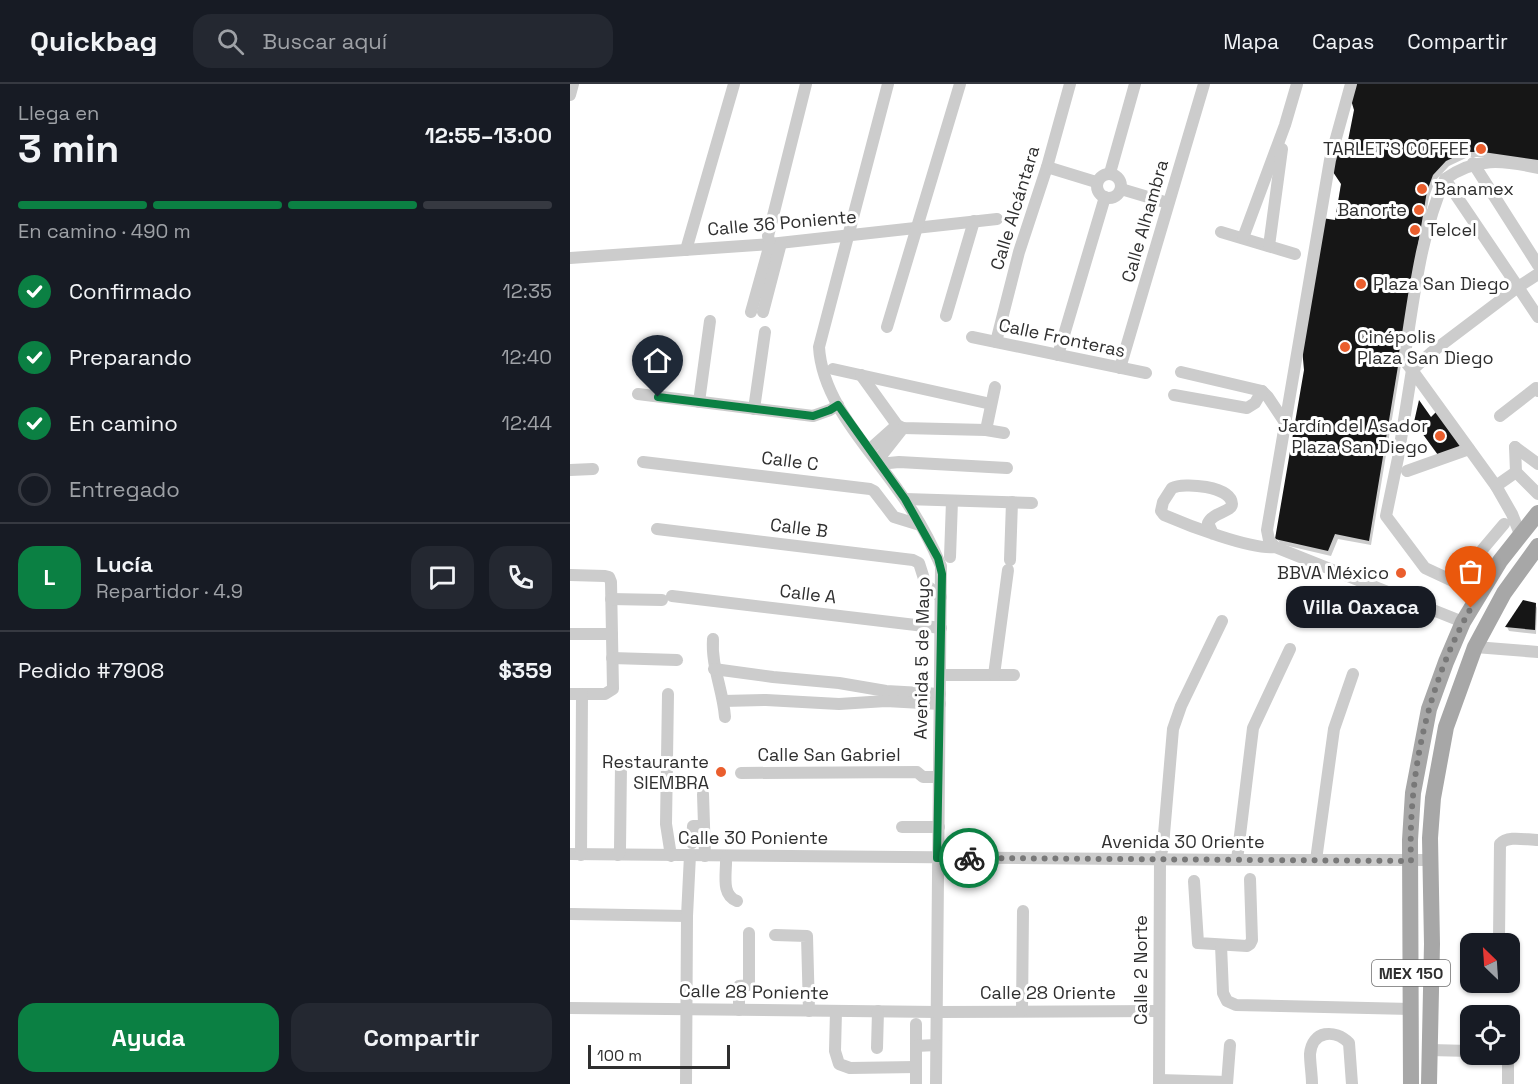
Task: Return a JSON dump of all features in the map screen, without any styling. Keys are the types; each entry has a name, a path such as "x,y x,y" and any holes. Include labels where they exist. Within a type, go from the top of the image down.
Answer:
{"main road":[{"name":"MEX 150","path":"1409,1083 1413,793 1429,709 1463,622 1500,561 1538,513"},
{"name":"MEX 150","path":"1429,1084 1432,944 1429,860 1433,798 1446,728 1475,647 1504,593 1538,546"}],"street":[{"path":"570,95 573,84"},
{"path":"686,250 734,84"},
{"path":"757,312 775,243 768,236 806,84"},
{"name":"Avenida 5 de Mayo","path":"888,84 846,235 819,347 820,363 827,386 905,499 941,566 936,1084"},
{"path":"887,327 960,84"},
{"name":"Calle Alcántara","path":"996,342 1019,252 1047,167 1070,84"},
{"path":"1110,173 1135,84"},
{"name":"Calle Alhambra","path":"1120,368 1204,84"},
{"path":"1243,238 1285,125 1297,84"},
{"path":"1275,547 1269,540 1267,530 1330,160 1351,84"},
{"path":"1269,246 1285,125"},
{"path":"1520,534 1496,486 1404,360 1419,267 1433,205 1445,178 1473,163 1511,162 1538,168"},
{"path":"1473,163 1538,265"},
{"path":"1047,167 1096,182"},
{"path":"1110,173 1116,175 1121,182 1121,189 1116,196 1109,198 1101,196 1096,190 1096,182 1101,175 1110,173"},
{"path":"1445,178 1538,317"},
{"path":"1121,189 1168,203"},
{"path":"1058,355 1105,197"},
{"name":"Calle 36 Poniente","path":"570,258 775,243 997,219"},
{"path":"945,316 975,221"},
{"path":"1221,232 1295,254"},
{"path":"1503,524 1455,582 1425,568 1386,516 1412,370 1432,351 1538,274"},
{"path":"699,402 710,321"},
{"path":"754,409 765,332"},
{"name":"Calle Fronteras","path":"972,337 1146,373"},
{"path":"833,369 991,404"},
{"path":"1181,372 1262,391 1268,396 1286,424"},
{"path":"861,375 900,426"},
{"path":"1205,400 1210,379"},
{"path":"986,430 995,387"},
{"path":"1500,416 1536,388 1538,391"},
{"path":"1174,394 1247,408 1255,403 1262,391"},
{"path":"638,394 813,416 838,405"},
{"path":"878,462 900,426"},
{"path":"869,450 900,426 986,430 1004,434"},
{"path":"1538,464 1515,447 1516,472 1538,494"},
{"path":"1407,471 1469,449"},
{"name":"Calle C","path":"643,462 870,489 894,517 920,525"},
{"path":"878,462 1007,468"},
{"path":"570,470 593,469"},
{"path":"1496,486 1516,472"},
{"path":"1213,534 1208,523 1213,515 1229,510 1232,503 1227,495 1221,491 1184,484 1172,488 1163,502 1161,511 1164,515 1213,534 1258,546 1275,547 1463,622"},
{"path":"905,499 1032,503"},
{"path":"950,558 952,501"},
{"path":"994,675 1009,565 1012,502"},
{"name":"Calle B","path":"657,529 913,560 919,563 926,585 941,597"},
{"path":"1487,543 1500,561"},
{"path":"1472,563 1488,579"},
{"path":"570,575 609,577 611,582 613,689 605,694 576,694 575,855"},
{"name":"Calle A","path":"611,598 667,598 941,628"},
{"name":"Calle 2 Norte","path":"1222,621 1180,706 1173,729 1160,859 1159,1082 1227,1083"},
{"path":"570,634 612,634"},
{"path":"713,639 714,669 720,683 725,717"},
{"path":"1475,647 1538,652"},
{"path":"1238,860 1253,728 1290,649"},
{"path":"612,658 677,660"},
{"path":"714,669 839,683 940,699"},
{"path":"1316,860 1334,729 1353,674"},
{"path":"940,675 1014,675"},
{"path":"798,702 799,679"},
{"path":"668,693 666,824 670,856"},
{"path":"723,701 839,704 940,699"},
{"path":"618,855 621,765"},
{"name":"Calle San Gabriel","path":"741,773 917,772 923,767 938,772"},
{"path":"703,794 705,856"},
{"path":"686,1084 687,915 691,849 693,826 704,826"},
{"path":"902,828 939,827"},
{"path":"1499,933 1500,844 1503,840 1509,839 1538,840"},
{"name":"Calle 30 Poniente","path":"575,855 670,856 691,849 705,856 937,858"},
{"path":"726,856 726,892 730,898 737,901"},
{"name":"Avenida 30 Oriente","path":"937,858 1429,860"},
{"path":"1194,881 1198,943 1250,945 1250,879"},
{"path":"1022,1010 1023,911"},
{"path":"571,914 687,915"},
{"path":"739,1010 739,986 749,985 749,933"},
{"path":"775,935 807,936 809,1011"},
{"path":"1221,945 1223,993 1227,1000 1236,1005 1411,1009"},
{"name":"Calle 28 Poniente","path":"570,1008 937,1012"},
{"path":"836,1011 835,1051 839,1064 850,1068 915,1067"},
{"path":"877,1048 878,1011"},
{"name":"Calle 28 Oriente","path":"937,1012 1159,1011"},
{"path":"915,1084 916,1024"},
{"path":"1312,1084 1310,1053 1313,1043 1320,1036 1331,1032 1342,1036 1349,1043 1352,1084"},
{"path":"916,1046 936,1045"},
{"path":"1227,1083 1230,1045"},
{"path":"1430,1050 1460,1051"},
{"path":"1508,1065 1508,1084"}],"building":[{"name":"Plaza San Diego","path":"1354,84 1538,84 1538,160 1483,152 1465,152 1446,161 1433,175 1427,191 1369,541 1335,534 1328,551 1275,539 1304,370 1302,348 1322,218 1335,220 1341,184 1333,172 1336,154 1345,156 1354,110 1351,100"},
{"name":"Jardín del Asador Plaza San Diego","path":"1419,400 1431,417 1438,410 1465,449 1438,455 1414,422"},
{"path":"1523,600 1536,603 1535,630 1505,627"}],"way so far":[{"path":"969,858 1411,861 1413,793 1429,709 1446,662 1471,608"}],"place":[{"name":"TARLET'S COFFEE","path":"1481,149"},
{"name":"Banamex","path":"1422,189"},
{"name":"Banorte","path":"1419,210"},
{"name":"Telcel","path":"1415,230"},
{"name":"Plaza San Diego","path":"1361,284"},
{"name":"Cinépolis Plaza San Diego","path":"1345,347"},
{"name":"Jardín del Asador Plaza San Diego","path":"1440,436"},
{"name":"BBVA México","path":"1401,573"},
{"name":"Villa Oaxaca","path":"1471,608"},
{"name":"Restaurante SIEMBRA","path":"721,772"}],"route":[{"path":"658,397 813,416 838,405 905,499 938,558 942,574 937,858 969,858"}]}
